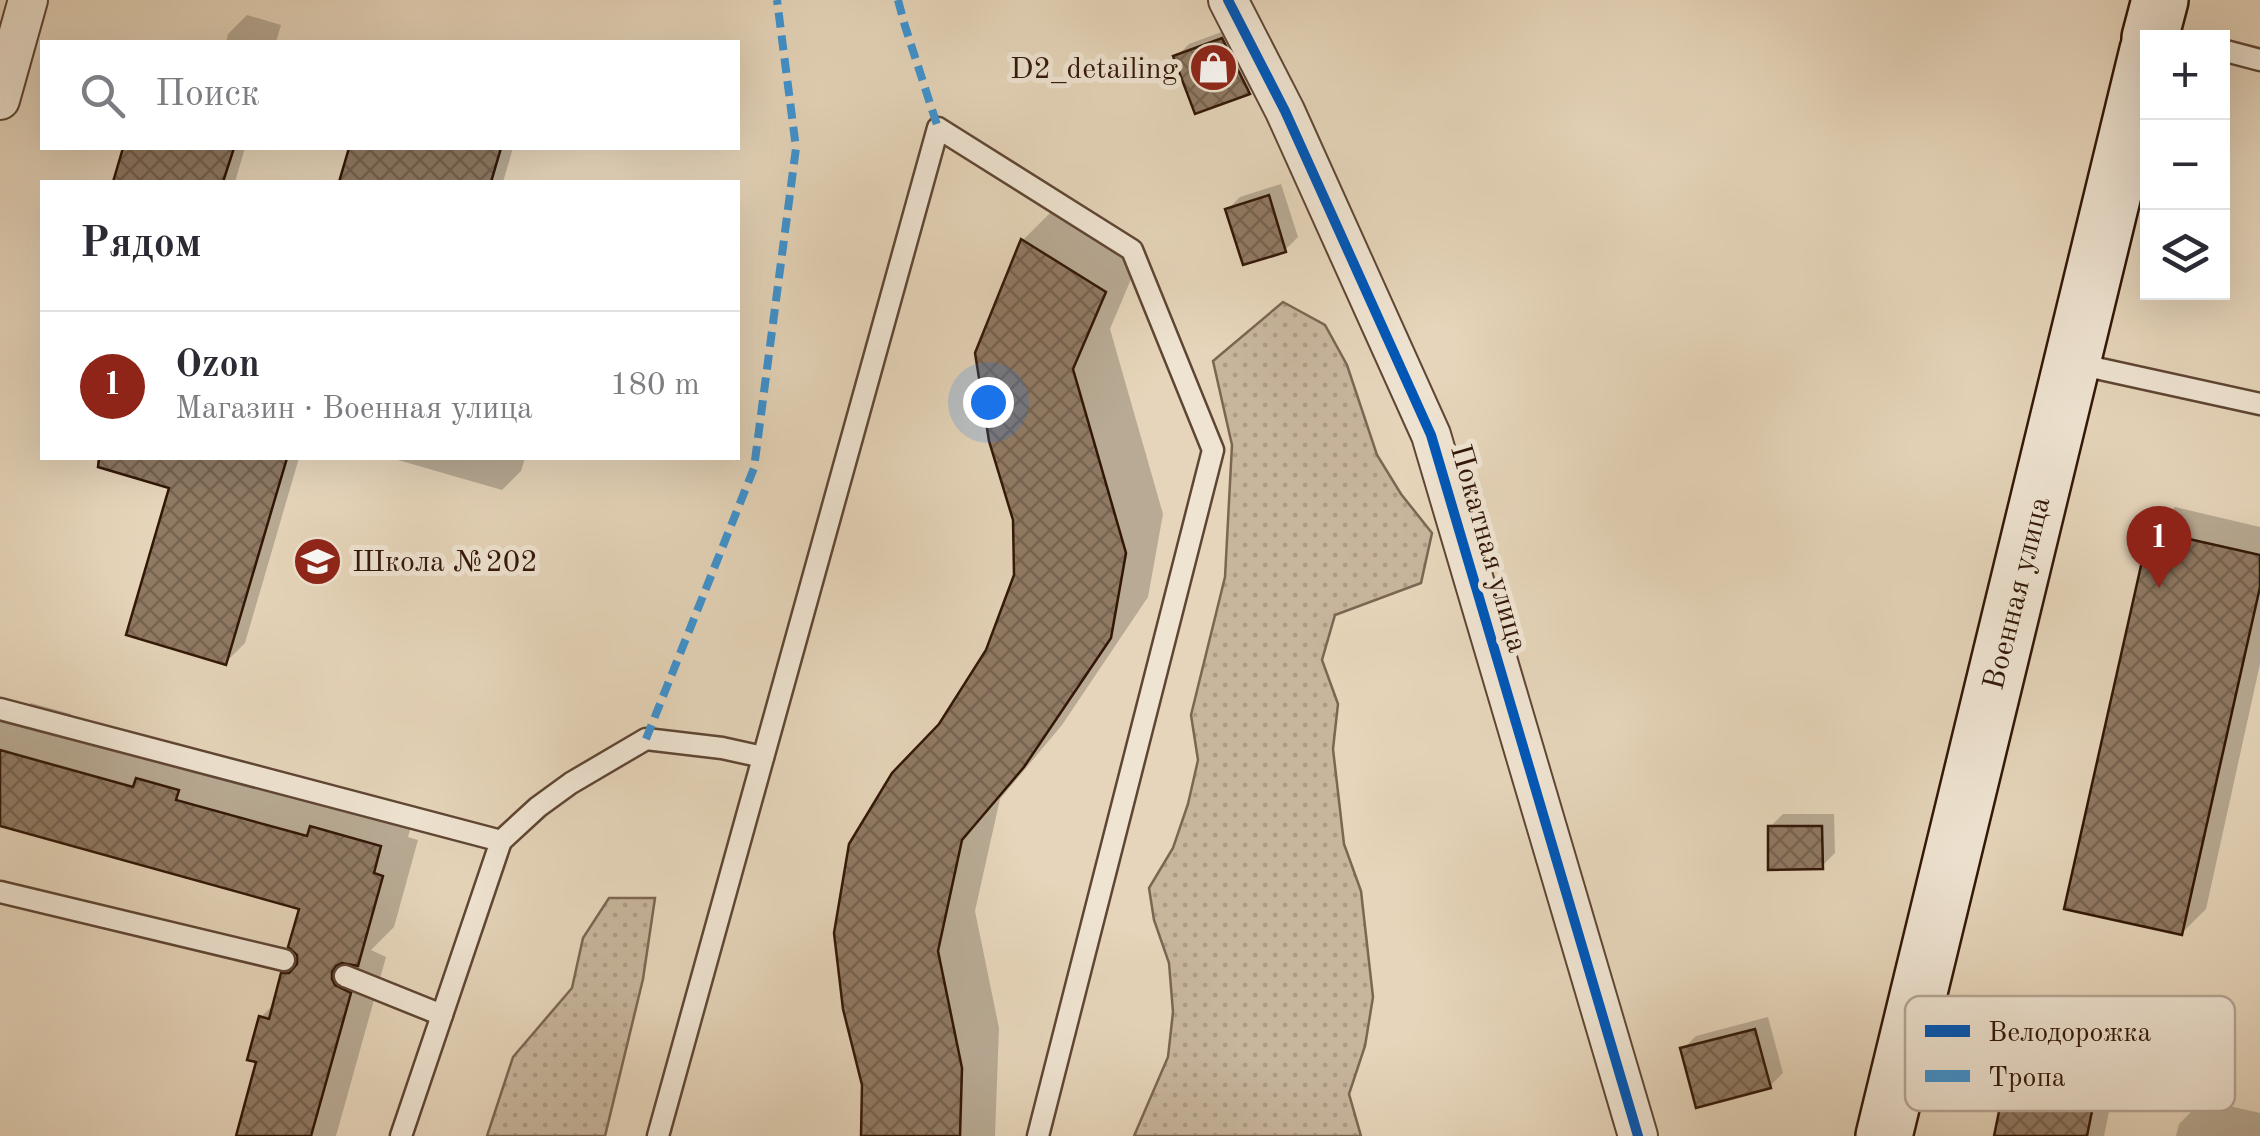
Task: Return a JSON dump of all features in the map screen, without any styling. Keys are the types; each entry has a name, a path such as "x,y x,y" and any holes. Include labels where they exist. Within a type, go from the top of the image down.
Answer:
{"main road":[{"name":"Военная улица","path":"1918,996 2140,95"},
{"name":"Военная улица","path":"1884,1136 1905,1050"}],"street":[{"path":"0,100 28,0"},
{"name":"Покатная улица","path":"1228,0 1286,111 1431,435 1638,1136"}],"lane":[{"path":"2230,52 2260,60"},
{"path":"658,1136 938,128 1132,250 1213,450 1038,1136"},
{"path":"2072,363 2260,404"},
{"path":"0,709 501,841"},
{"path":"401,1136 501,841 571,782 646,739 763,757"},
{"path":"0,892 284,960"},
{"path":"345,976 442,1015"}],"shaded area":[{"path":"1283,302 1325,325 1347,365 1377,455 1432,533 1421,583 1335,615 1322,660 1338,704 1333,749 1344,844 1361,891 1373,997 1365,1046 1349,1094 1361,1136 1134,1136 1168,1057 1173,1012 1169,963 1154,920 1149,888 1173,848 1188,804 1198,760 1191,715 1225,577 1232,445 1213,361"},
{"path":"609,898 655,898 643,979 605,1136 487,1136 513,1057 572,988 583,938"}],"building":[{"path":"1222,38 1250,94 1195,114 1173,56"},
{"path":"122,150 233,150 224,180 114,180"},
{"path":"348,150 500,150 492,180 340,180"},
{"path":"1269,195 1286,252 1243,265 1225,209"},
{"path":"1021,239 1106,292 1073,369 1126,553 1111,638 1024,767 962,840 938,951 962,1068 960,1136 861,1136 862,1085 843,1009 834,933 849,844 892,773 939,724 986,650 1014,575 1013,520 989,441 975,353"},
{"name":"Школа №202","path":"99,460 286,460 226,665 126,635 169,488 98,467"},
{"path":"2149,530 2260,555 2260,587 2182,935 2064,909"},
{"path":"0,750 133,787 136,778 179,790 176,800 307,836 310,826 381,846 374,873 383,876 358,966 342,963 332,972 335,985 351,993 311,1136 236,1136 256,1062 247,1060 259,1016 269,1019 281,973 289,973 297,964 297,955 288,947 299,909 0,826"},
{"path":"1768,826 1822,826 1823,869 1768,870"},
{"path":"1755,1029 1771,1088 1696,1108 1680,1048"},
{"path":"1999,1111 2092,1111 2087,1136 1994,1136"}],"marked path":[{"path":"646,739 754,468 796,148 777,0"},
{"path":"898,0 938,128"}],"cycle path":[{"path":"1228,0 1285,111 1431,435 1638,1136"}],"place":[{"name":"D2_detailing","path":"1213,68"},
{"name":"Школа №202","path":"317,561"},
{"name":"Ozon","path":"2159,588"}]}
